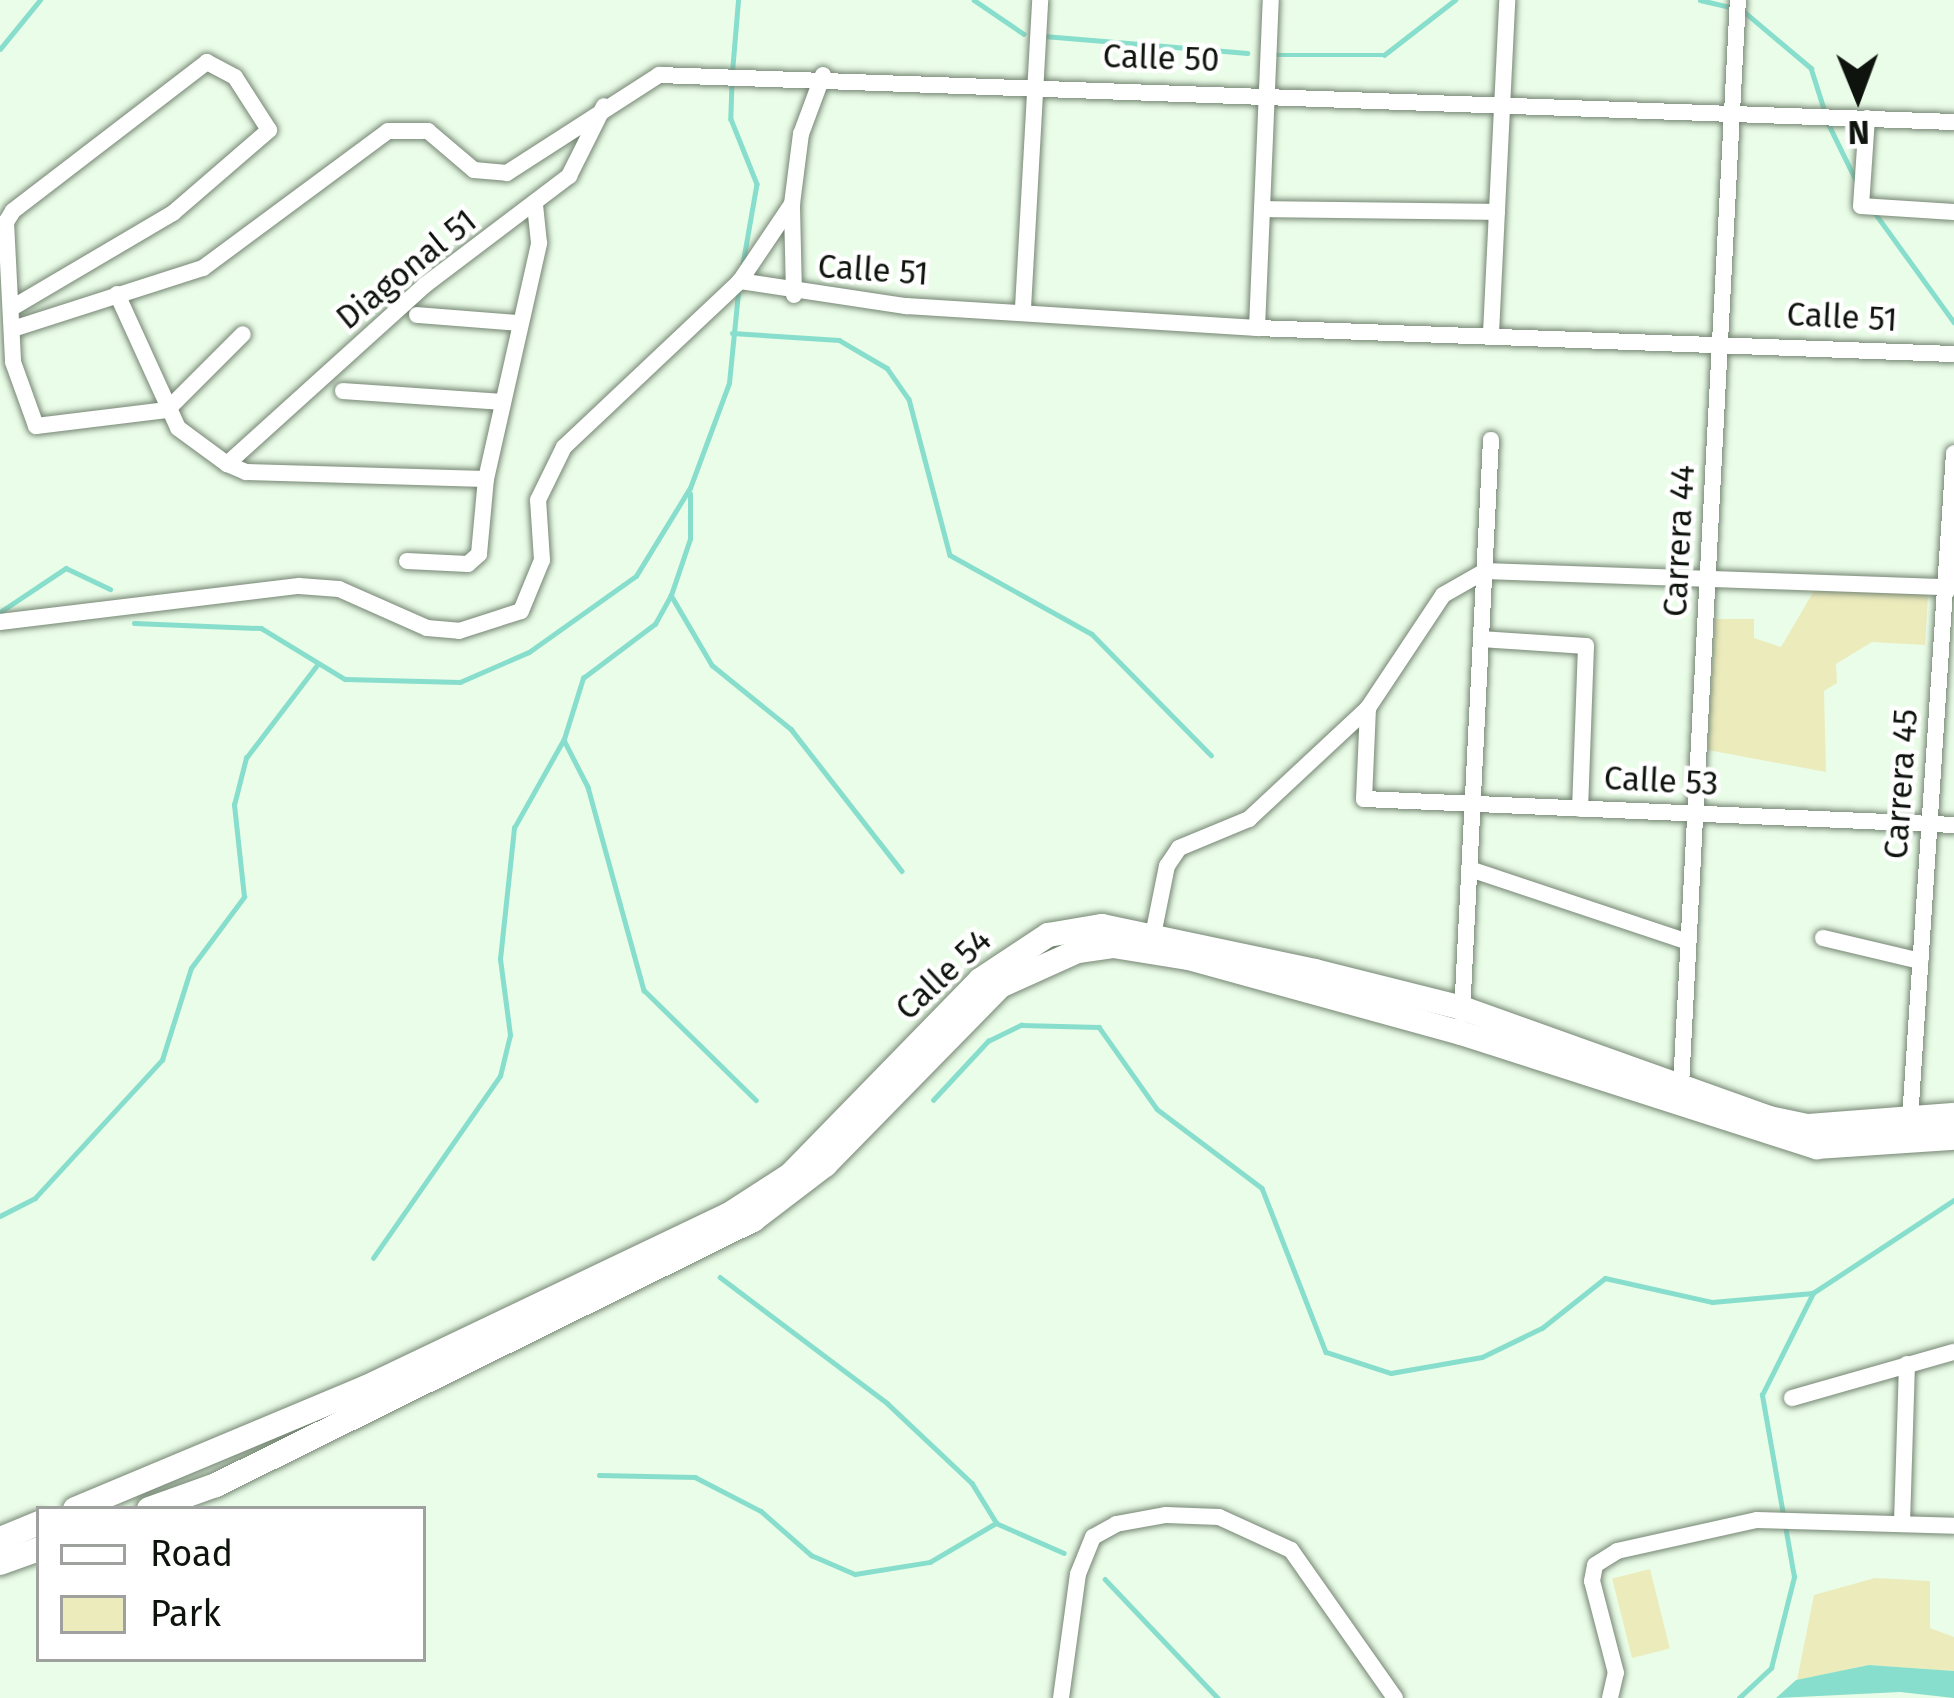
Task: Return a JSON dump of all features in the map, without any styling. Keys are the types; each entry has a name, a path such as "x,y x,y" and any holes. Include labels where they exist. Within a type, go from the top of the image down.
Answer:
{"main road":[{"name":"Calle 54","path":"157,1506 216,1485 788,1188 1013,952 1048,935 1102,926 1151,943 1462,1021 1808,1126 1954,1115"},
{"name":"Calle 54","path":"1462,1021 1816,1148 1954,1138"},
{"name":"Calle 54","path":"82,1506 518,1326"},
{"path":"0,1539 36,1524"},
{"path":"0,1563 36,1550"}],"street":[{"path":"1023,308 1040,0"},
{"path":"1257,328 1271,0"},
{"path":"1491,333 1507,0"},
{"name":"Carrera 44","path":"1681,1086 1738,0"},
{"path":"15,306 173,213 269,130 235,77 207,62 164,87 6,222 15,306 13,362 36,426 166,410 243,334"},
{"name":"Calle 50","path":"117,294 223,257 388,131 411,127 491,176 507,173 658,75 824,75 1954,122"},
{"path":"794,295 792,204 801,134 824,75"},
{"name":"Diagonal 51","path":"227,464 424,285 569,176 604,106"},
{"path":"1868,118 1861,206 1954,212"},
{"path":"0,622 298,586 339,589 427,628 459,631 521,611 537,587 538,500 556,459 740,281 792,204"},
{"path":"406,561 468,564 479,554 485,479 539,243 535,206"},
{"path":"1262,209 1497,212"},
{"name":"Calle 51","path":"740,281 794,295 1257,328 1491,333 1954,354"},
{"path":"16,328 117,294 166,410 227,464 246,472 485,479"},
{"path":"417,315 519,323"},
{"path":"343,392 503,402"},
{"path":"1462,1021 1491,440"},
{"name":"Carrera 45","path":"1910,1119 1950,587 1954,453"},
{"path":"1151,943 1167,866 1179,848 1249,818 1368,708 1443,595 1485,571 1950,587"},
{"path":"1481,640 1586,646 1580,809"},
{"name":"Calle 53","path":"1368,708 1364,799 1954,825"},
{"path":"1470,869 1688,943"},
{"path":"1823,938 1920,961"},
{"path":"1792,1398 1954,1352"},
{"path":"1901,1523 1907,1364"},
{"path":"1061,1698 1078,1574 1093,1537 1116,1524 1166,1515 1219,1517 1276,1540 1396,1698"},
{"path":"1610,1698 1616,1673 1592,1581 1595,1565 1617,1551 1757,1520 1954,1526"}],"green space":[{"path":"1818,584 1928,594 1925,645 1872,642 1836,664 1837,683 1824,691 1826,772 1708,750 1715,619 1754,619 1754,638 1781,647"},
{"path":"1650,1569 1670,1649 1632,1658 1612,1578"},
{"path":"1875,1578 1930,1581 1930,1628 1954,1637 1954,1671 1869,1665 1797,1680 1814,1595"}],"water":[{"path":"1869,1665 1954,1671 1954,1698 1900,1692 1776,1698 1796,1680"}],"waterway":[{"path":"0,49 40,0"},
{"path":"732,72 738,0"},
{"path":"974,0 1024,34"},
{"path":"1277,55 1384,55 1455,0"},
{"path":"1700,0 1730,7"},
{"path":"1741,9 1811,68 1825,112"},
{"path":"1044,36 1247,53"},
{"path":"732,83 731,119 757,184 743,264"},
{"path":"1828,123 1857,182"},
{"path":"1875,213 1954,322"},
{"path":"134,623 261,628 345,679 460,682 529,652 636,576 690,488 729,383 738,293"},
{"path":"732,333 839,340 887,368 909,399 950,555 1092,634 1211,755"},
{"path":"373,1258 500,1076 510,1035 500,959 514,828 564,739 583,678 655,624 671,595 690,539 690,494"},
{"path":"0,612 66,568 110,589"},
{"path":"671,595 712,665 791,729 902,871"},
{"path":"0,1216 35,1198 162,1060 191,968 244,897 234,805 246,758 317,665"},
{"path":"564,740 588,787 644,990 756,1100"},
{"path":"933,1100 988,1041 1021,1025 1099,1027 1157,1109 1262,1188 1326,1352 1391,1373 1482,1357 1542,1328 1605,1278 1712,1302 1813,1293 1954,1200"},
{"path":"720,1277 887,1403 972,1483 996,1522"},
{"path":"1739,1698 1771,1668 1794,1577 1762,1395 1813,1293"},
{"path":"599,1475 695,1477 761,1511 811,1555 855,1574 930,1562 996,1523 1064,1553"},
{"path":"1105,1579 1218,1698"}]}
